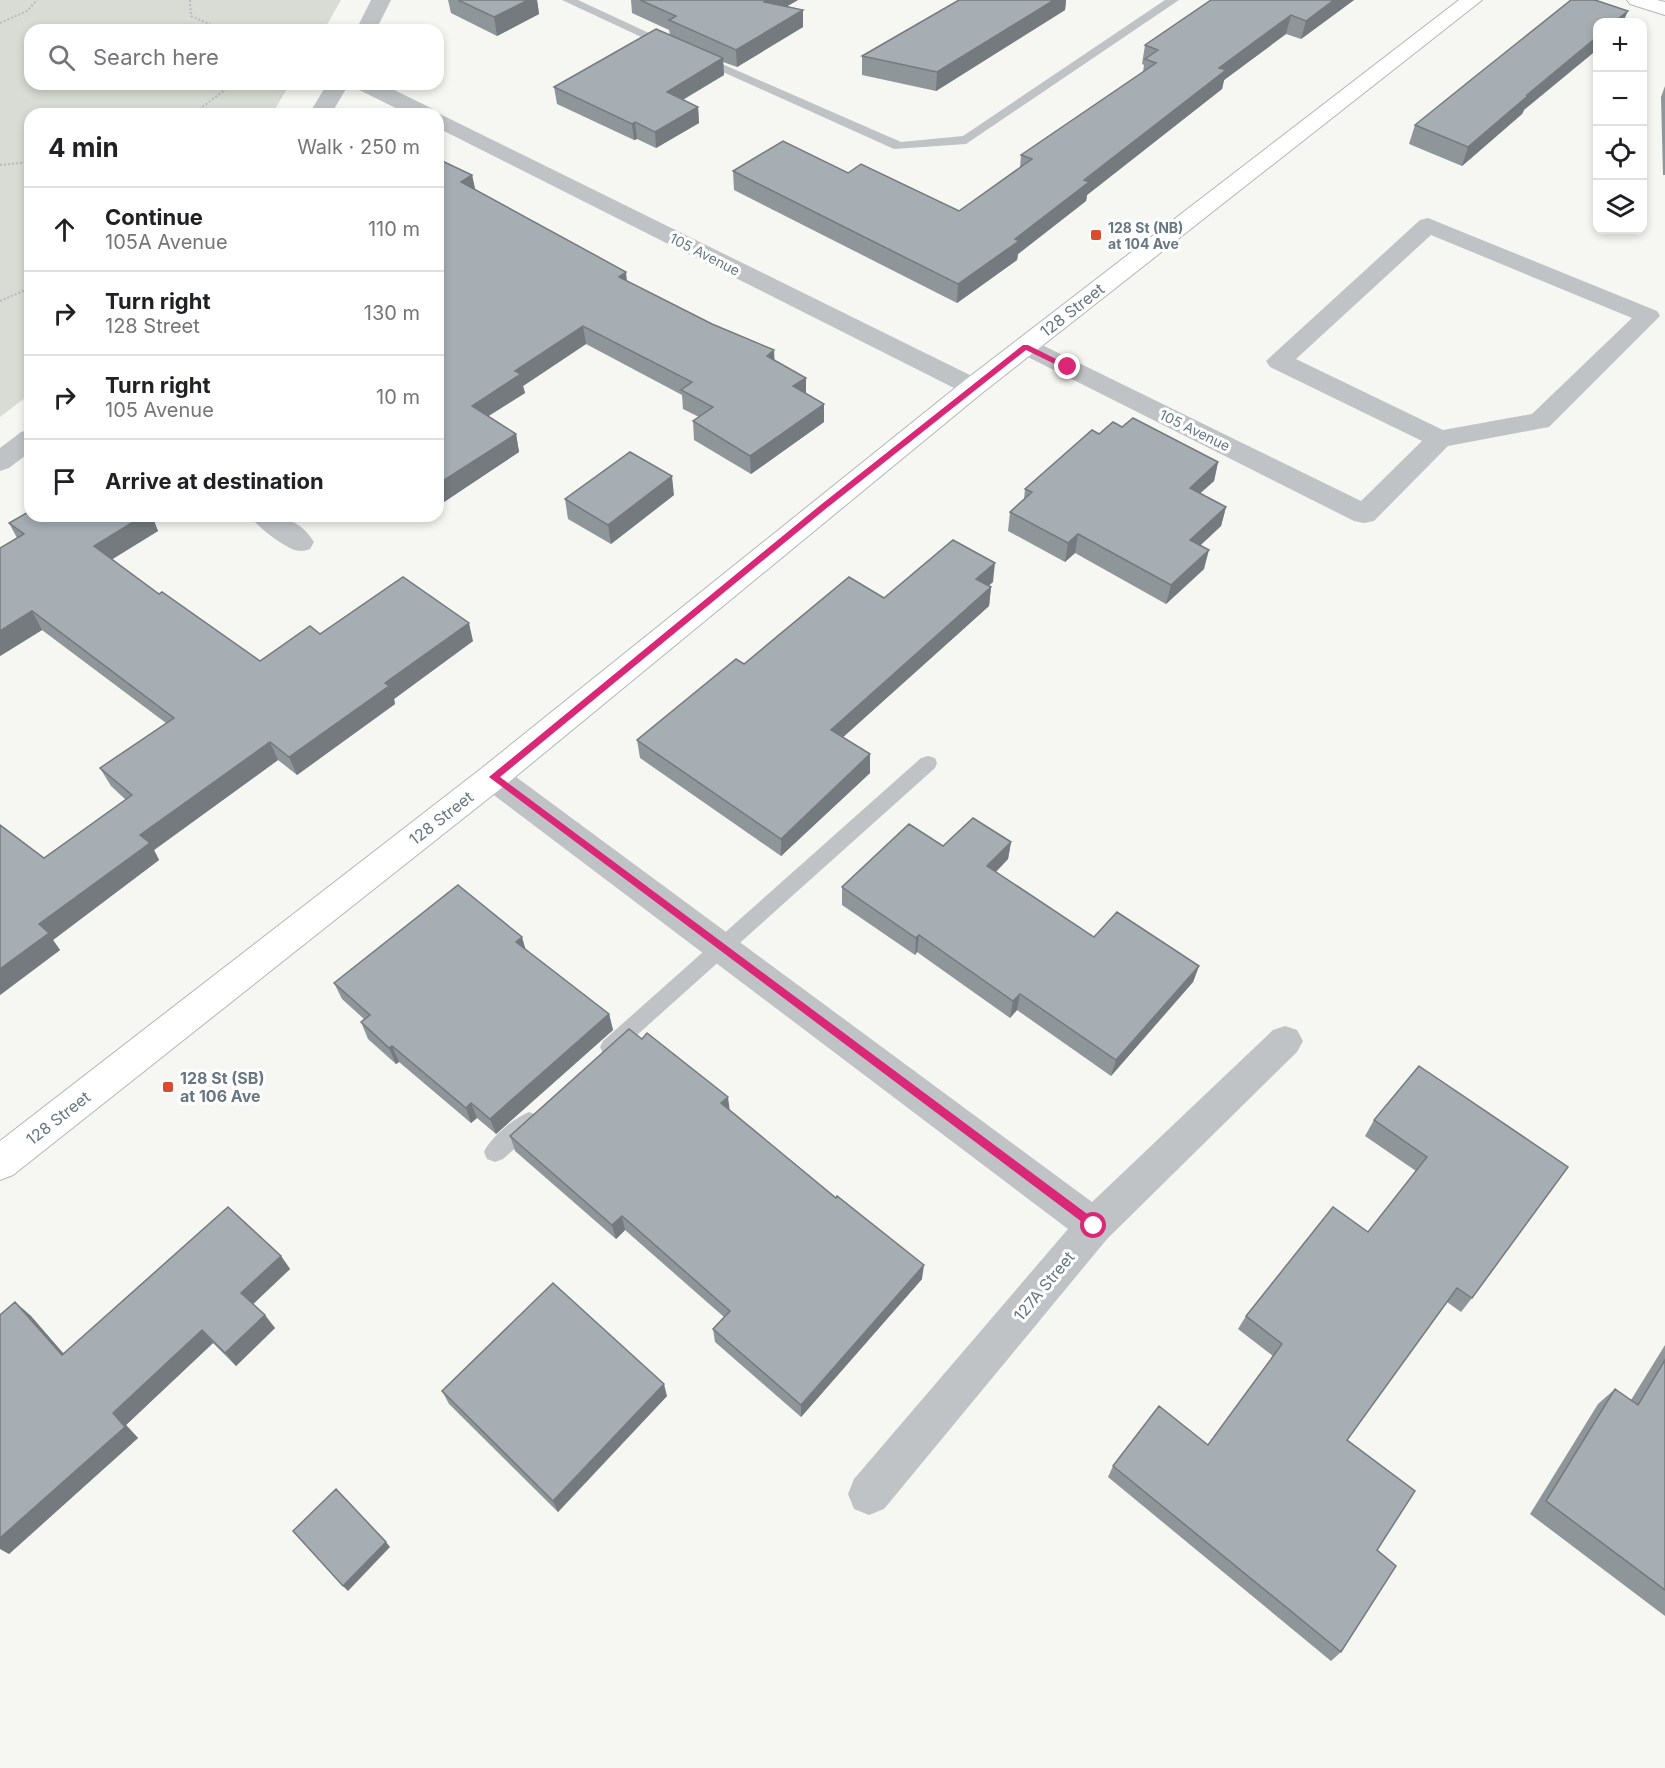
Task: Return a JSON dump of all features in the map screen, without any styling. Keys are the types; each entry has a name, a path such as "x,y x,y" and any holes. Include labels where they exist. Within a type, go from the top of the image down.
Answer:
{"main road":[{"name":"128 Street","path":"0,1163 493,777 973,387 1472,0"},
{"path":"1637,0 1665,9"}],"street":[{"path":"369,24 381,0"},
{"path":"324,108 334,90"},
{"path":"377,90 413,108"},
{"name":"105 Avenue","path":"444,123 973,387"},
{"path":"1428,225 1648,316 1540,421 1440,439 1278,361 1428,225"},
{"name":"105 Avenue","path":"1025,346 1364,514 1440,439"},
{"path":"0,462 24,443"},
{"path":"272,522 300,542"},
{"path":"493,777 1094,1226"},
{"name":"127A Street","path":"869,1494 1094,1226 1285,1041"}],"lane":[{"path":"568,0 899,146 966,140 1173,0"},
{"path":"597,1059 928,763"},
{"path":"495,1152 546,1106"}],"path":[{"path":"0,23 27,11 37,0"},
{"path":"190,0 191,16 209,24"},
{"path":"201,108 225,90"},
{"path":"0,165 24,163"},
{"path":"0,301 24,291"}],"shaded area":[{"path":"0,0 341,0 327,24 24,24 24,90 286,90 276,108 24,108 24,399 0,417"}],"building":[{"path":"458,0 528,0 494,17"},
{"path":"640,0 767,0 764,2 803,10 736,50 669,20 676,16"},
{"path":"959,0 1054,0 937,72 862,56"},
{"path":"1211,0 1334,0 1306,21 1291,15 1219,68 1226,70 1084,180 1089,182 1015,239 1019,241 958,284 733,171 783,141 848,173 861,164 959,211 1032,159 1021,155 1156,63 1145,59 1158,50 1145,45"},
{"path":"1571,0 1595,0 1628,11 1619,18 1593,18 1593,40 1468,147 1415,125"},
{"path":"656,29 723,58 667,92 698,107 655,132 635,122 632,124 554,87"},
{"path":"444,162 472,175 461,182 626,272 619,277 712,324 774,350 767,356 806,378 793,386 824,404 750,456 693,421 713,407 681,390 692,382 583,326 515,371 521,374 472,406 516,434 444,480"},
{"path":"1133,418 1218,462 1190,488 1226,507 1190,540 1209,550 1171,585 1078,534 1068,543 1010,512 1032,492 1025,489 1092,430 1099,434 1113,422 1122,427"},
{"path":"630,452 672,476 608,525 565,499"},
{"path":"24,514 24,522 133,522 94,546 159,594 162,592 260,661 310,626 320,634 403,577 469,623 385,683 389,686 289,757 270,742 140,835 150,843 39,924 49,933 0,969 0,825 44,858 132,795 100,768 174,718 32,611 0,631 0,548 24,534 9,523"},
{"path":"953,540 995,563 976,579 991,587 831,730 870,754 781,839 637,740 736,659 744,664 849,577 884,598"},
{"path":"973,818 1011,842 987,866 1094,937 1117,912 1199,966 1116,1060 1020,994 1013,1001 919,935 916,938 842,887 909,824 943,846"},
{"path":"458,885 522,937 516,942 609,1014 490,1119 471,1103 466,1108 392,1046 389,1048 361,1022 370,1015 334,983"},
{"path":"629,1029 642,1039 647,1033 728,1097 721,1103 836,1198 837,1196 924,1265 801,1405 713,1329 730,1311 622,1216 612,1225 510,1136"},
{"path":"1419,1066 1568,1167 1472,1298 1457,1288 1347,1440 1415,1491 1377,1550 1396,1566 1341,1652 1113,1466 1159,1406 1208,1445 1282,1344 1246,1316 1333,1207 1368,1232 1427,1157 1374,1120"},
{"path":"228,1207 281,1256 241,1293 265,1315 225,1353 202,1330 113,1413 125,1427 0,1538 0,1315 15,1302 62,1355"},
{"path":"553,1283 664,1384 553,1501 442,1391"},
{"path":"1665,1360 1665,1590 1546,1501 1615,1389 1638,1405"},
{"path":"336,1489 386,1542 343,1586 293,1531"}],"place":[{"name":"128 St (NB) at 104 Ave","path":"1096,235"},
{"name":"128 St (SB) at 106 Ave","path":"168,1087"}],"route":[{"path":"1068,367 1025,346 820,509 493,777 1094,1226"}]}
